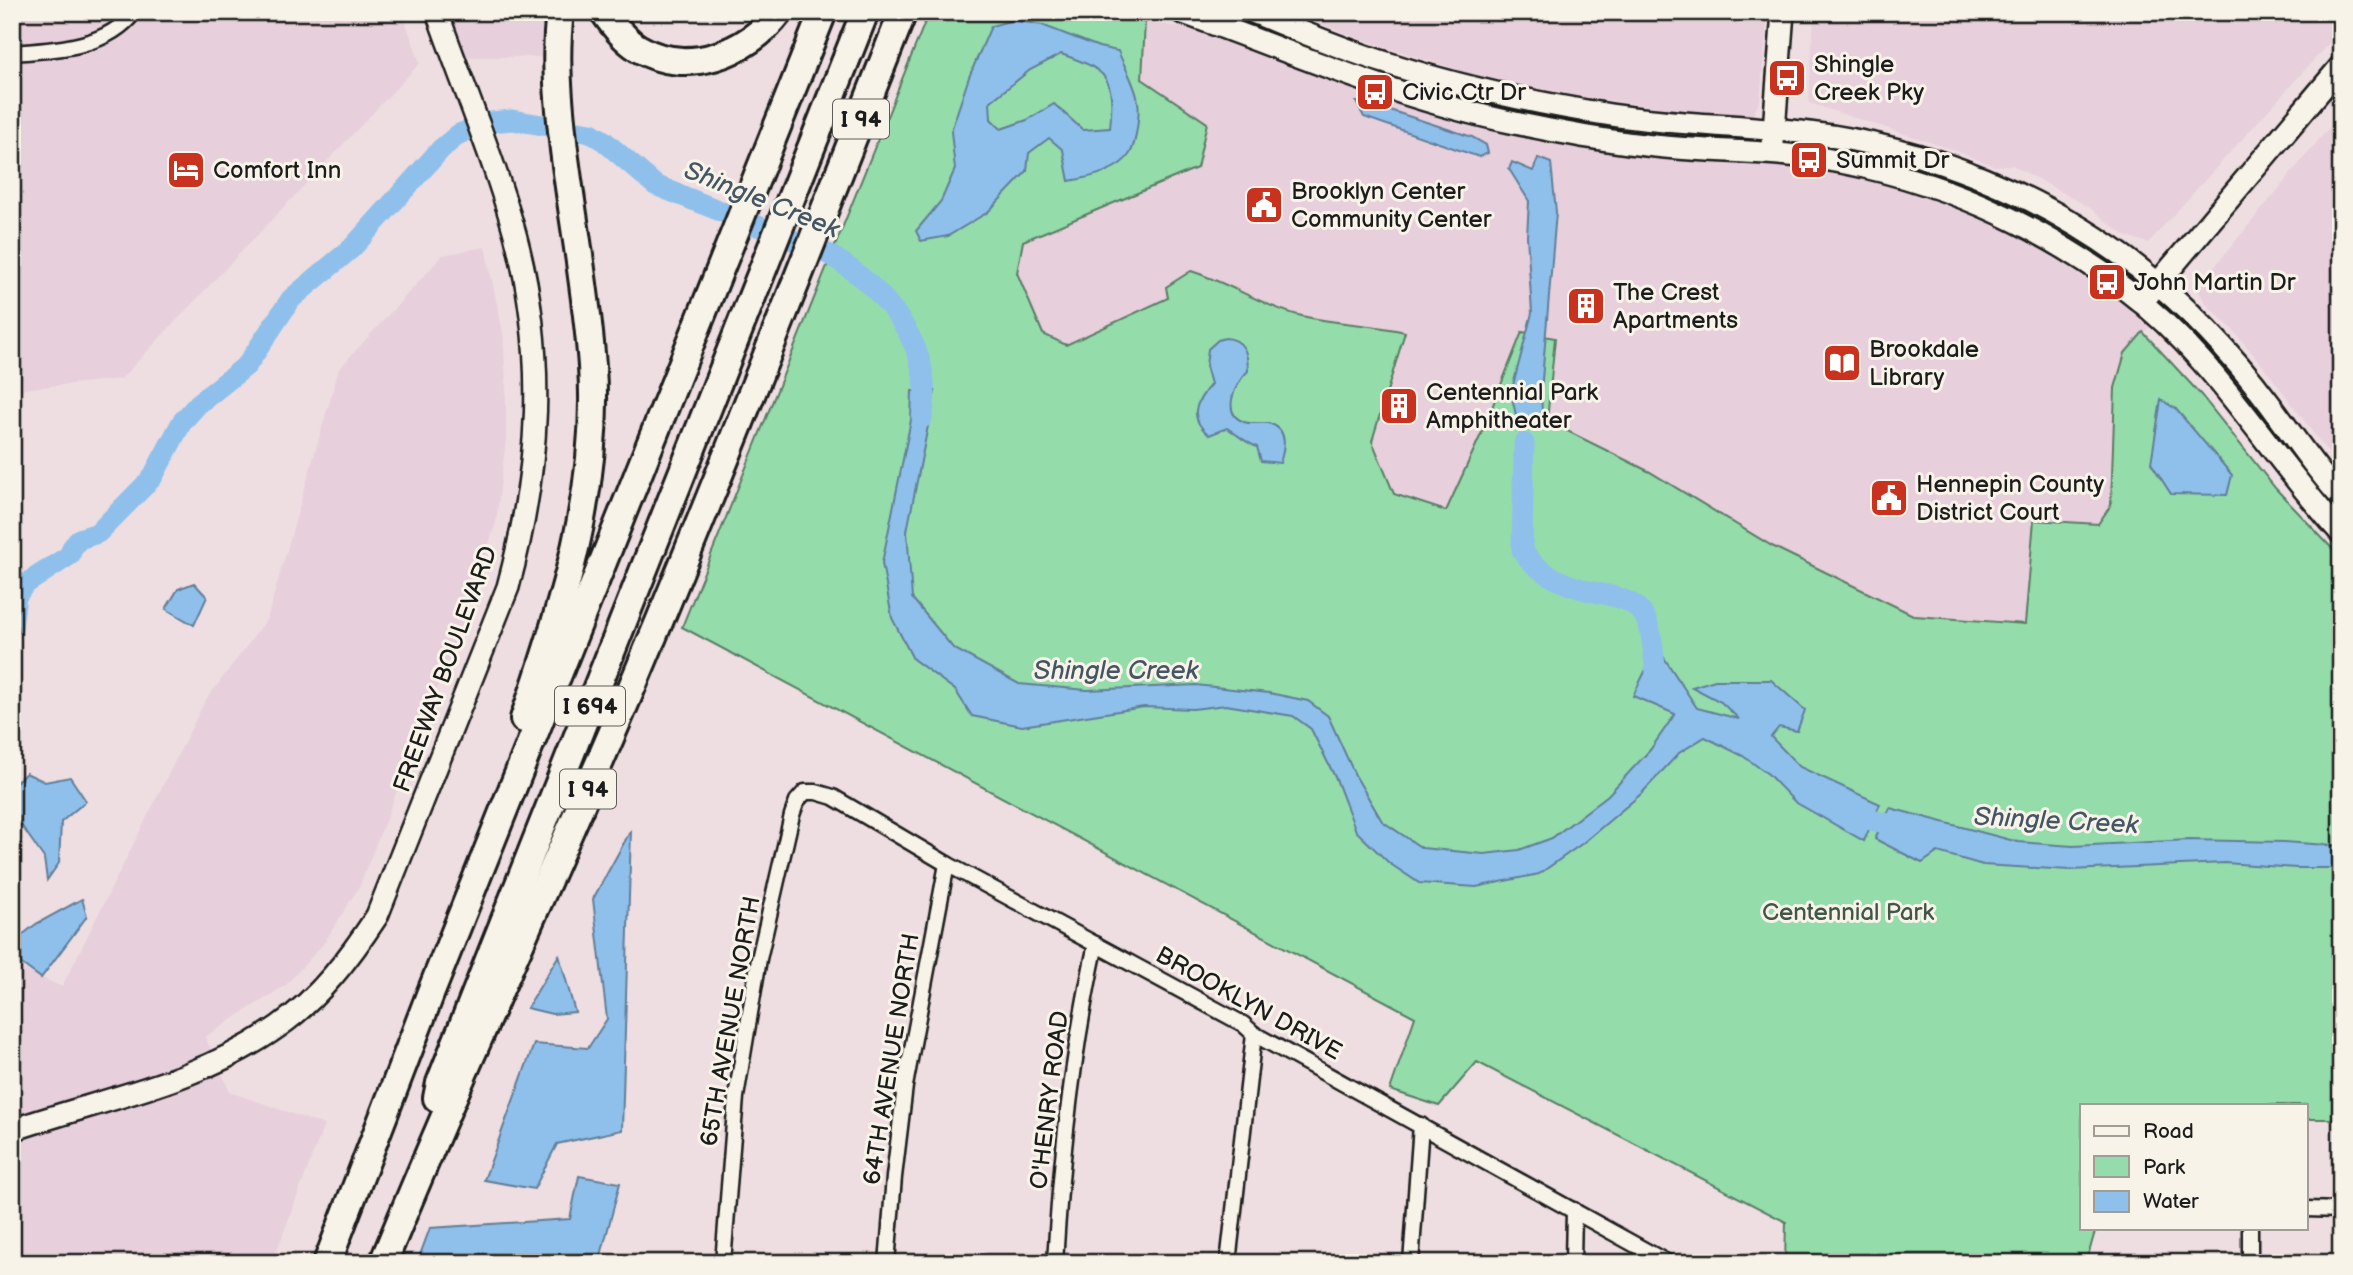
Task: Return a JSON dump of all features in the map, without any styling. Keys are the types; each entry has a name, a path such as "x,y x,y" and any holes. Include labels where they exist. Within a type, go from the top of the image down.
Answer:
{"highway":[{"path":"431,992 546,656 585,501 592,432 592,369 557,96 560,12"},
{"path":"604,12 618,30 637,47 660,57 684,60 713,57 737,49 757,36 779,12"},
{"name":"I 94","path":"327,1263 431,992 823,12"},
{"name":"I 694","path":"423,1165 440,1083 865,12"},
{"name":"I 94","path":"383,1263 647,651 903,12"}],"street":[{"path":"12,53 49,50 105,37 134,12"},
{"name":"FREEWAY BOULEVARD","path":"12,1130 187,1074 258,1040 281,1025 327,984 354,951 377,916 508,587 527,505 537,409 534,344 523,271 514,233 437,12"},
{"path":"1181,12 1377,86 1481,115 1633,144 1825,159 1877,170 1953,193 2003,214 2095,268 2141,302 2217,377 2306,494 2341,533"},
{"path":"1253,12 1384,63 1517,98 1669,123 1773,129 1853,140 1962,171 2059,216 2101,241 2142,271 2194,318 2233,359 2341,498"},
{"path":"1772,154 1783,12"},
{"path":"2141,302 2158,286 2341,66"},
{"name":"BROOKLYN DRIVE","path":"805,792 832,797 947,864 1243,1024 1254,1034 1668,1263"},
{"name":"65TH AVENUE NORTH","path":"723,1263 736,1097 752,993 792,816 797,801 805,792"},
{"name":"64TH AVENUE NORTH","path":"887,1263 905,1086 947,864"},
{"name":"O'HENRY ROAD","path":"1055,1263 1061,1172 1087,982 1096,944"},
{"path":"1228,1263 1254,1034"},
{"path":"1411,1263 1421,1125"},
{"path":"2308,1209 2341,1210"},
{"path":"1573,1263 1574,1210"},
{"path":"2250,1230 2250,1263"}],"shaded area":[{"path":"12,12 402,12 420,63 121,379 12,390"},
{"path":"447,12 555,12 551,57 462,57"},
{"path":"1291,12 1768,12 1760,100 1753,114 1742,120 1705,119 1674,109 1570,95 1468,73 1357,38"},
{"path":"1814,12 2341,12 2341,30 2148,243 2125,236 2089,207 2012,165 1994,166 1951,149 1809,103"},
{"path":"1145,22 1191,28 1441,114 1450,122 1496,132 1561,140 1817,163 1951,202 2039,247 2153,324 2125,353 2115,388 2111,505 2098,524 2035,520 2025,624 1915,616 1772,546 1650,472 1546,421 1555,339 1483,430 1447,512 1394,495 1372,441 1405,333 1380,326 1303,317 1253,300 1207,276 1169,294 1169,298 1066,345 1043,335 1017,273 1023,241 1197,168 1206,123 1141,79"},
{"path":"2341,113 2341,470 2268,372 2232,329 2206,304 2197,288"},
{"path":"485,247 503,333 506,439 496,522 464,621 359,887 324,943 286,985 205,1037 230,1092 324,1125 272,1263 12,1263 12,964 62,987 205,701 267,619 339,369 443,255"}],"green space":[{"name":"Centennial Park","path":"929,12 1122,12 1145,22 1142,79 1207,123 1197,168 1023,241 1017,273 1043,334 1066,345 1168,298 1166,287 1191,271 1287,312 1327,321 1405,332 1372,441 1394,494 1446,511 1483,430 1522,332 1555,338 1547,421 1650,472 1772,546 1915,616 2025,624 2034,520 2098,524 2111,505 2115,388 2125,353 2143,332 2201,395 2276,489 2341,558 2341,1119 2308,1119 2308,1104 2080,1104 2080,1230 2095,1230 2086,1263 1785,1263 1786,1222 1477,1062 1439,1106 1390,1090 1415,1017 682,627"}],"water":[{"path":"1013,20 1042,25 1099,47 1118,51 1137,96 1138,121 1134,144 1124,161 1110,170 1069,181 1063,150 1049,138 1029,153 1027,171 988,212 948,236 921,241 916,231 941,201 955,169 951,131 969,77 991,26","holes":["1061,54 1098,71 1109,86 1110,128 1083,130 1054,104 1027,120 1001,129 991,119 990,102 1030,70"]},
{"path":"1356,102 1365,102 1472,137 1486,145 1488,153 1479,157 1364,117"},
{"path":"1538,158 1551,163 1556,212 1541,392 1542,413 1537,423 1525,426 1518,424 1511,393 1532,313 1527,236 1529,201 1509,169 1512,162 1533,171"},
{"path":"1225,338 1241,344 1247,359 1248,371 1232,397 1233,412 1244,422 1268,423 1281,431 1284,447 1280,463 1261,461 1257,447 1227,428 1209,435 1198,422 1198,403 1211,384 1206,366 1208,349 1218,340"},
{"path":"912,391 935,391 907,531 912,598 953,648 1019,684 1087,690 1196,685 1269,693 1308,701 1328,716 1355,775 1382,821 1422,848 1484,854 1519,850 1552,838 1608,795 1650,750 1675,714 1633,696 1657,647 1697,708 1739,719 1721,702 1692,687 1715,680 1771,680 1805,710 1797,731 1779,727 1771,737 1800,767 1880,804 1864,841 1795,802 1768,774 1743,756 1705,737 1679,753 1641,794 1583,843 1539,874 1476,887 1419,883 1389,863 1356,831 1336,779 1311,729 1293,716 1226,705 1193,709 1144,707 1022,726 972,716 955,690 913,659 892,618 882,563 911,420"},
{"path":"2161,400 2176,409 2232,475 2227,495 2171,494 2151,463"},
{"path":"194,583 207,597 194,625 166,609 178,589"},
{"path":"26,773 45,782 70,777 86,801 61,822 59,863 47,880 44,858 17,819 12,822 12,786"},
{"path":"1890,808 2018,842 2073,846 2189,840 2341,846 2341,868 2225,863 2070,870 1983,865 1938,852 1922,863 1875,839"},
{"path":"631,830 622,1130 557,1144 534,1189 484,1180 534,1044 588,1048 607,1019 593,899"},
{"path":"82,899 87,916 41,978 12,957 12,943 36,924"},
{"path":"559,955 575,1012 552,1014 527,1008"},
{"path":"579,1176 620,1183 599,1263 417,1263 430,1228 570,1219"}],"waterway":[{"name":"Shingle Creek","path":"12,626 16,597 24,585 70,555 79,539 98,533 152,478 182,422 198,404 247,365 291,299 352,248 441,149 459,134 491,122 512,120 591,133 655,185 828,254 849,268 886,302 902,322 914,344 922,367 925,392 922,418"},
{"path":"1524,443 1522,550 1534,565 1558,580 1624,600 1638,608 1650,630 1659,683"},
{"name":"Shingle Creek","path":"1847,810 1867,819 1910,829"}],"place":[{"name":"Shingle Creek Pky","path":"1787,78"},
{"name":"Civic Ctr Dr","path":"1375,92"},
{"name":"Summit Dr","path":"1809,160"},
{"name":"Comfort Inn","path":"186,170"},
{"name":"Brooklyn Center Community Center","path":"1264,205"},
{"name":"John Martin Dr","path":"2107,282"},
{"name":"The Crest Apartments","path":"1586,306"},
{"name":"Brookdale Library","path":"1842,363"},
{"name":"Centennial Park Amphitheater","path":"1399,406"},
{"name":"Hennepin County District Court","path":"1889,498"}]}
